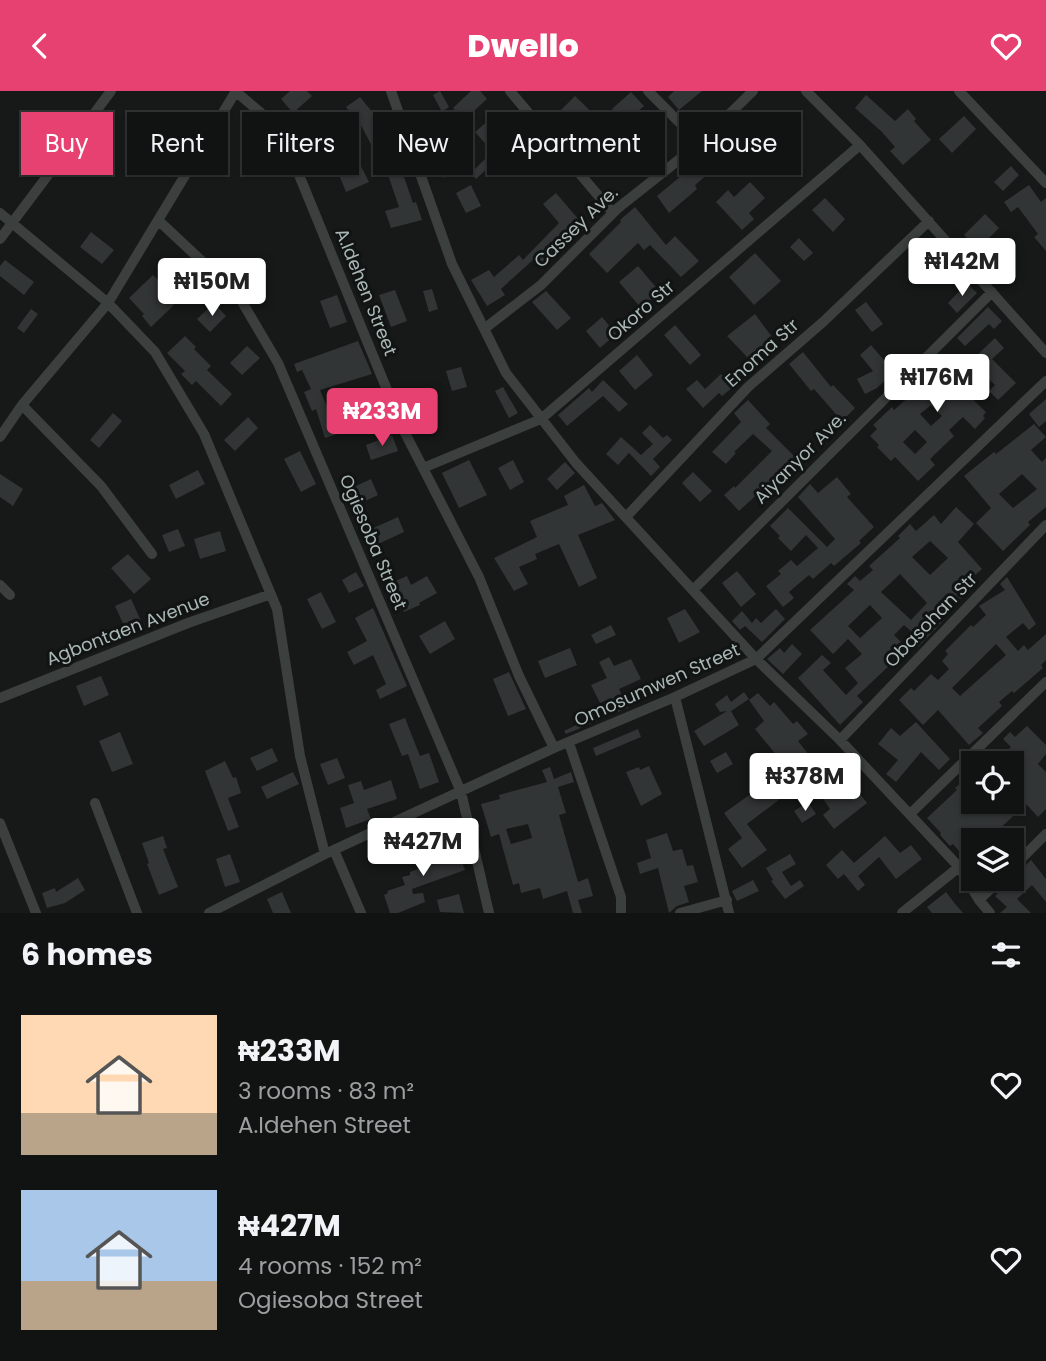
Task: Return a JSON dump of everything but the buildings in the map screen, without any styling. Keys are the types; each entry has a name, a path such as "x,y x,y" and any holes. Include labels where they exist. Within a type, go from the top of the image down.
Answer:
{"street":[{"path":"0,239 111,91"},
{"path":"0,437 22,405 108,303 236,91"},
{"name":"A.Idehen Street","path":"236,91 274,128 297,170 403,429 479,577 519,676 554,748"},
{"path":"391,91 452,264 506,373 576,463 692,590 756,659 841,740 960,867 979,900 990,913"},
{"path":"510,91 613,213"},
{"path":"648,91 679,122"},
{"name":"Cassey Ave.","path":"732,112 753,91"},
{"path":"806,91 860,145 992,292 1042,339 1046,353"},
{"path":"959,91 1046,184"},
{"name":"Okoro Str","path":"423,468 541,419 860,145"},
{"name":"Cassey Ave.","path":"484,329 541,285 613,213 679,160"},
{"path":"0,213 108,303 155,352 204,434 277,609 300,756 330,852 361,913"},
{"name":"Ogiesoba Street","path":"159,221 238,295 278,363 461,792 489,913"},
{"name":"Enoma Str","path":"626,517 748,387 823,322 929,222"},
{"name":"Aiyanyor Ave.","path":"692,590 992,292"},
{"name":"Omosumwen Street","path":"209,913 330,852 554,748 675,697 756,659 1046,381"},
{"path":"22,405 101,486 152,554"},
{"name":"Obasohan Str","path":"841,740 1046,525"},
{"path":"0,585 10,595"},
{"name":"Agbontaen Avenue","path":"0,698 188,623 271,594"},
{"path":"910,814 1046,682"},
{"path":"675,697 729,913"},
{"path":"569,743 621,897 621,913"},
{"path":"95,803 137,913"},
{"path":"0,823 36,913"},
{"path":"1024,856 1046,834"},
{"path":"902,913 960,867"},
{"path":"979,900 988,891"},
{"path":"680,913 727,900"}]}
